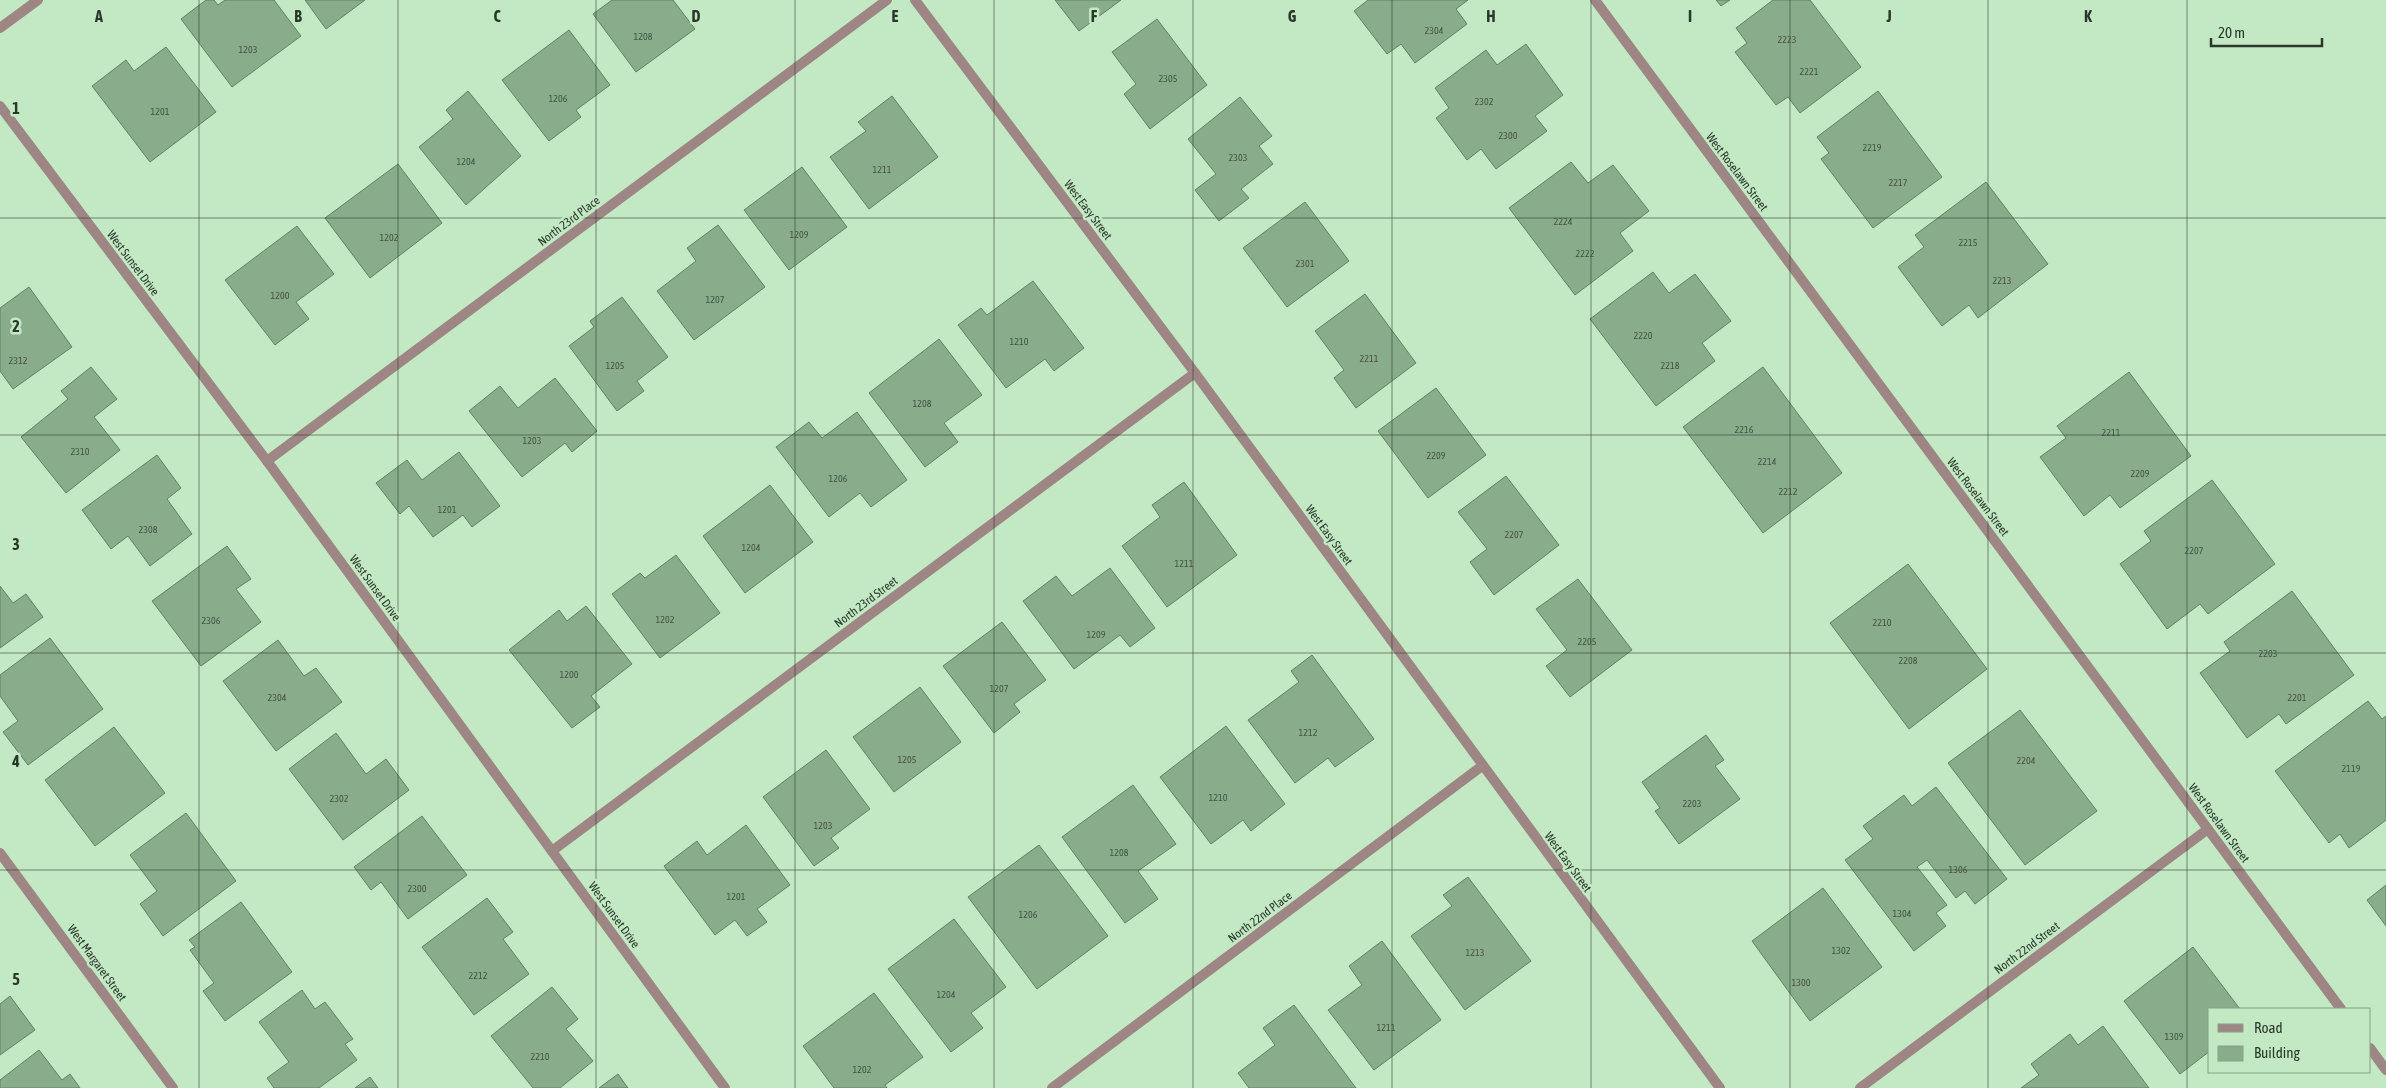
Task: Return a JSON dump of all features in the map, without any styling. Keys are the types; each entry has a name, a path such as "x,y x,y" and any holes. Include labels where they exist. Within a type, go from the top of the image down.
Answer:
{"street":[{"path":"0,28 38,0"},
{"name":"North 23rd Place","path":"267,461 886,0"},
{"name":"West Easy Street","path":"915,0 1196,373 1482,766 1720,1088"},
{"name":"West Roselawn Street","path":"1594,0 2340,1008"},
{"name":"West Sunset Drive","path":"0,106 267,461 725,1088"},
{"name":"North 23rd Street","path":"552,851 1196,373"},
{"name":"North 22nd Place","path":"1052,1088 1482,766"},
{"name":"North 22nd Street","path":"1860,1088 2208,829"},
{"name":"West Margaret Street","path":"0,853 173,1088"},
{"path":"2371,1049 2386,1070"}],"building":[{"path":"206,0 214,0 218,5 225,0 274,0 301,36 232,87 181,19"},
{"path":"305,0 365,0 326,29"},
{"path":"612,0 673,0 695,29 636,72 593,14"},
{"path":"1055,0 1121,0 1079,31"},
{"path":"1368,0 1468,0 1456,9 1467,24 1415,63 1401,44 1387,54 1354,11"},
{"path":"1716,0 1730,0 1721,6"},
{"path":"1773,0 1810,0 1861,67 1800,113 1788,97 1776,105 1735,52 1747,43 1736,28"},
{"path":"1157,19 1207,85 1150,129 1124,94 1136,84 1112,52"},
{"path":"569,30 610,85 576,110 581,117 549,141 502,80"},
{"path":"1526,44 1563,95 1535,116 1547,131 1496,169 1481,149 1467,160 1436,118 1449,108 1435,88 1486,50 1497,65"},
{"path":"166,47 216,112 150,162 92,86 126,60 134,71"},
{"path":"468,91 521,156 466,205 419,147 453,119 446,110"},
{"path":"1878,91 1942,177 1873,228 1821,159 1829,153 1817,137"},
{"path":"892,96 938,157 869,209 830,157 866,131 858,122"},
{"path":"1240,97 1272,136 1259,146 1273,164 1241,189 1249,198 1219,221 1195,190 1216,174 1188,139"},
{"path":"1571,162 1588,183 1613,165 1649,211 1620,233 1633,251 1575,295 1509,208"},
{"path":"398,164 442,223 370,278 325,218"},
{"path":"802,167 847,227 789,270 744,210"},
{"path":"1986,182 2048,264 1978,318 1969,305 1942,326 1898,267 1924,247 1915,235"},
{"path":"1305,202 1349,261 1287,307 1243,248"},
{"path":"718,225 765,287 694,340 657,291 696,261 687,248"},
{"path":"297,226 334,274 296,302 309,319 275,345 225,280"},
{"path":"1653,272 1669,293 1695,274 1731,321 1702,343 1715,361 1656,406 1590,319"},
{"path":"1033,281 1084,348 1054,371 1045,359 1006,388 958,325 981,308 987,315"},
{"path":"29,287 72,347 13,389 0,371 0,308"},
{"path":"1365,294 1416,363 1356,408 1334,378 1344,370 1315,331"},
{"path":"622,297 668,357 637,381 644,391 617,411 569,346 594,327 590,321"},
{"path":"939,339 982,395 944,423 958,442 925,467 869,393"},
{"path":"91,367 117,399 94,417 120,450 66,493 21,437 68,399 61,391"},
{"path":"1763,367 1842,473 1763,533 1683,427"},
{"path":"2129,372 2191,456 2120,508 2110,495 2084,516 2040,457 2066,438 2057,426"},
{"path":"555,378 597,431 572,452 565,443 522,477 469,411 500,386 518,408"},
{"path":"1436,388 1486,455 1428,498 1378,431"},
{"path":"857,412 907,480 871,507 860,493 829,517 776,447 809,422 822,438"},
{"path":"459,452 500,506 472,527 463,515 433,537 409,506 400,514 376,483 407,460 422,480"},
{"path":"157,455 181,488 167,499 192,534 150,566 128,536 111,549 82,510"},
{"path":"1506,476 1559,545 1494,595 1470,562 1487,549 1458,512"},
{"path":"2212,480 2275,564 2208,614 2200,604 2167,629 2120,564 2151,541 2144,531"},
{"path":"1184,482 1237,555 1167,607 1122,546 1160,517 1152,505"},
{"path":"770,485 813,542 745,593 703,536"},
{"path":"227,546 251,579 236,589 261,622 201,666 152,601"},
{"path":"676,555 720,613 660,658 612,594 640,573 645,578"},
{"path":"1908,564 1987,669 1909,729 1830,623"},
{"path":"1110,568 1155,628 1130,647 1120,635 1074,669 1023,601 1056,576 1072,596"},
{"path":"1578,579 1632,650 1570,697 1546,666 1567,650 1536,609"},
{"path":"0,586 13,603 26,594 43,617 0,648"},
{"path":"2292,591 2354,675 2286,724 2279,714 2247,738 2200,673 2230,651 2224,642"},
{"path":"586,606 632,664 591,696 600,707 572,728 509,650 559,610 567,621"},
{"path":"1002,622 1046,680 1014,704 1020,712 994,733 943,666"},
{"path":"50,638 103,709 28,765 3,732 18,721 0,696 0,675"},
{"path":"278,640 304,676 316,668 342,702 276,751 223,681"},
{"path":"1312,655 1374,739 1335,767 1328,758 1295,783 1248,720 1299,682 1291,671"},
{"path":"920,687 961,742 894,792 853,737"},
{"path":"2368,701 2382,719 2386,716 2386,820 2349,848 2340,834 2329,843 2275,771"},
{"path":"2020,710 2097,811 2025,865 1948,763"},
{"path":"1226,726 1285,804 1251,831 1243,820 1211,844 1160,777"},
{"path":"114,727 165,793 95,846 45,780"},
{"path":"336,733 366,774 386,759 409,790 343,840 289,769"},
{"path":"1706,735 1724,760 1715,766 1740,799 1679,844 1655,811 1660,808 1642,782"},
{"path":"826,750 870,809 831,838 839,848 814,866 763,797"},
{"path":"1133,785 1176,844 1138,871 1158,899 1125,923 1062,837"},
{"path":"1936,787 2007,879 1975,904 1965,891 1956,898 1927,860 1917,867 1947,905 1936,913 1946,926 1914,951 1845,860 1873,839 1863,826 1904,795 1912,806"},
{"path":"186,813 236,881 163,936 140,904 157,891 130,855"},
{"path":"422,816 467,875 408,919 381,882 371,890 354,867"},
{"path":"746,825 790,885 757,909 767,922 747,936 735,920 715,935 664,866 697,841 707,855"},
{"path":"1039,845 1108,936 1037,989 968,897"},
{"path":"1468,877 1531,961 1465,1010 1411,936 1452,906 1443,895"},
{"path":"2386,885 2386,926 2367,900"},
{"path":"1823,888 1882,967 1810,1021 1752,941"},
{"path":"487,898 513,932 503,939 529,974 474,1015 422,947"},
{"path":"241,902 292,972 225,1021 203,991 214,983 190,950 195,947 189,940"},
{"path":"954,919 1006,987 971,1013 983,1028 951,1052 888,969"},
{"path":"1382,941 1441,1020 1374,1070 1328,1010 1362,985 1349,966"},
{"path":"2193,947 2239,1008 2208,1008 2208,1053 2180,1074 2124,1001"},
{"path":"552,987 578,1019 566,1029 593,1061 560,1088 533,1088 491,1036"},
{"path":"302,990 315,1009 325,1002 353,1039 345,1044 357,1060 319,1088 274,1088 267,1078 289,1062 259,1022"},
{"path":"874,993 923,1057 885,1085 887,1088 834,1088 803,1046"},
{"path":"10,996 35,1030 0,1055 0,1004"},
{"path":"1294,1005 1356,1088 1249,1088 1238,1073 1275,1045 1263,1028"},
{"path":"2103,1026 2149,1088 2021,1088 2039,1075 2031,1064 2070,1034 2078,1045"},
{"path":"39,1050 62,1080 70,1074 80,1088 0,1088 0,1080"},
{"path":"618,1074 628,1088 599,1088"},
{"path":"370,1077 378,1088 355,1088"}]}
